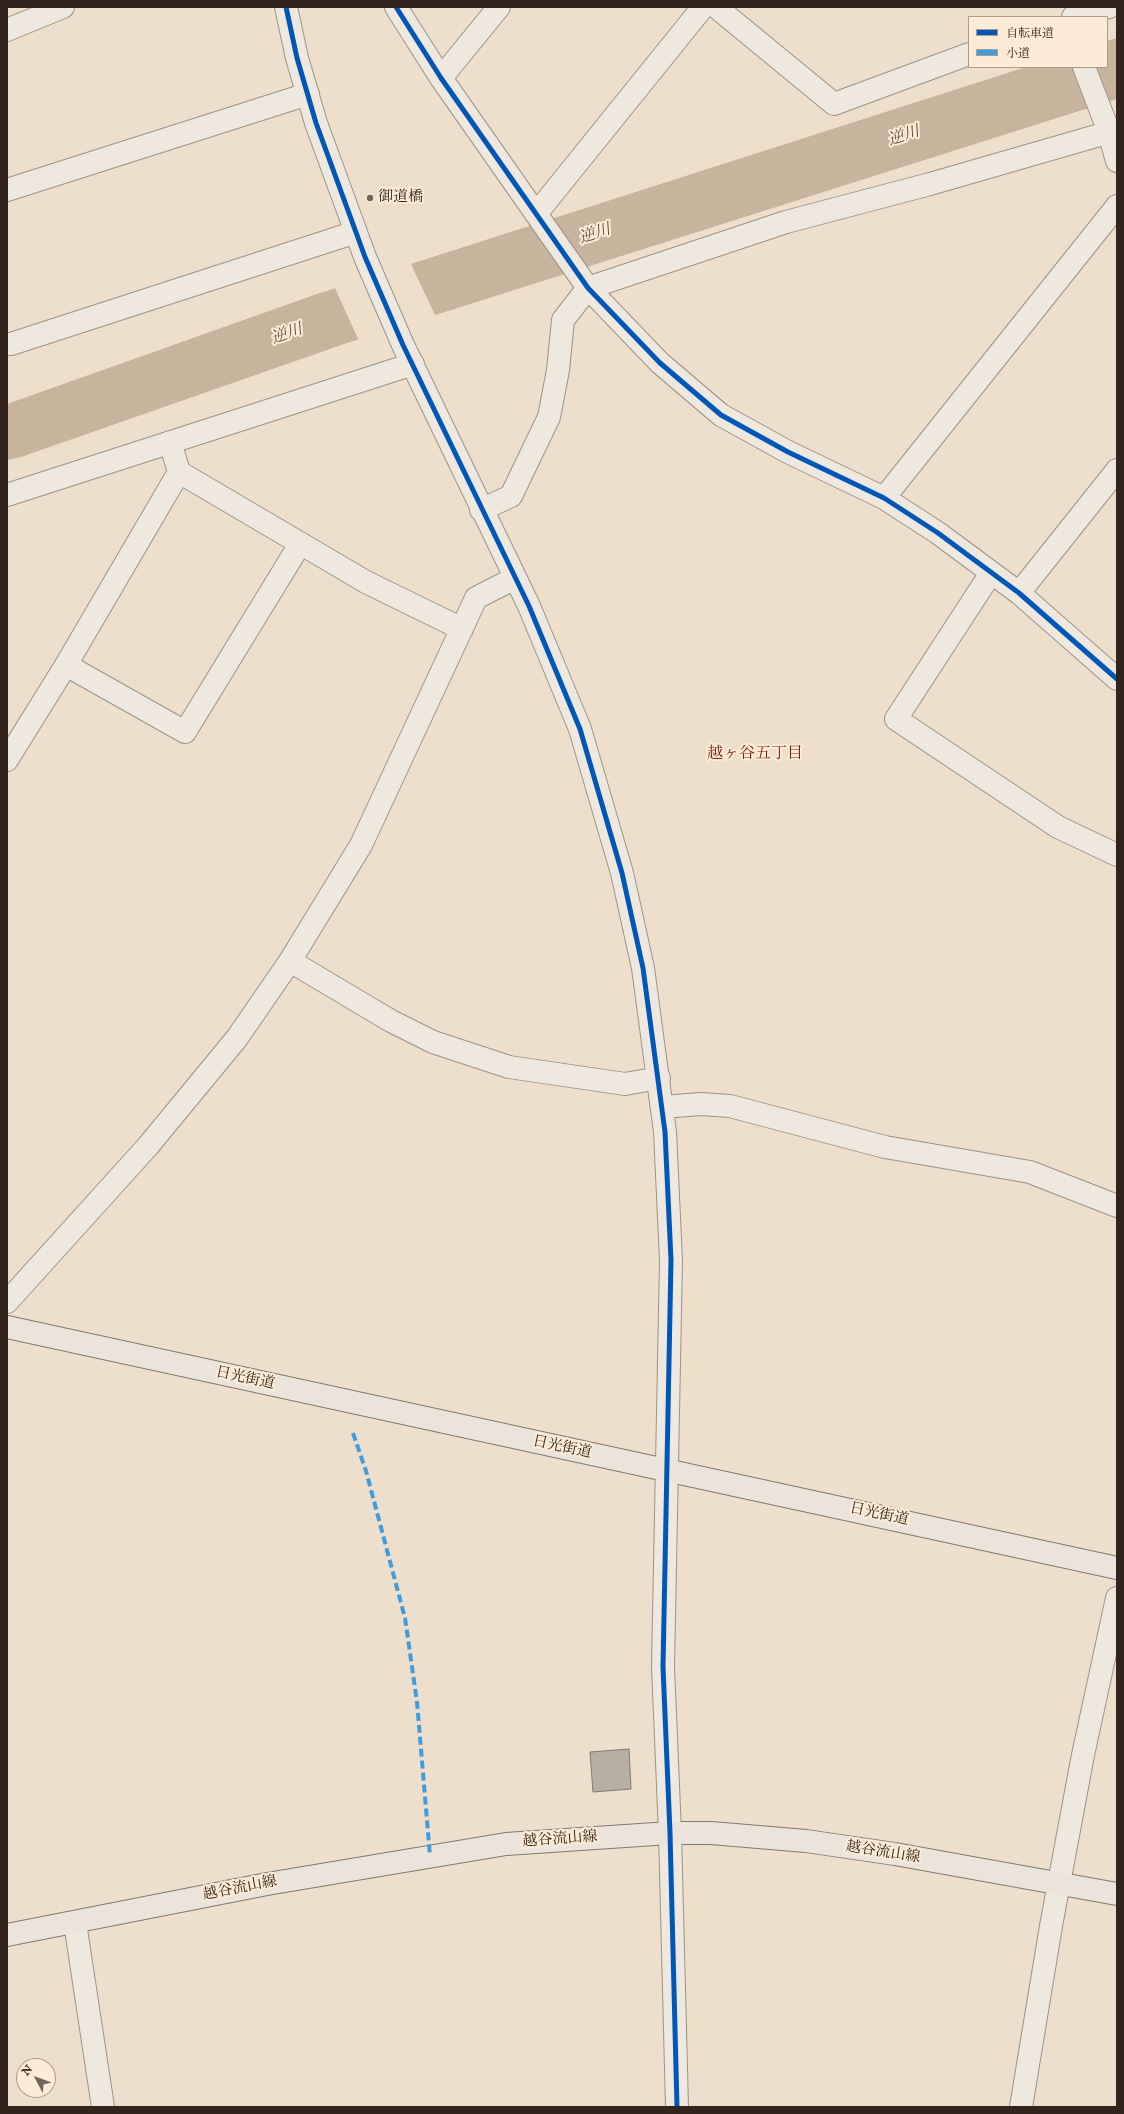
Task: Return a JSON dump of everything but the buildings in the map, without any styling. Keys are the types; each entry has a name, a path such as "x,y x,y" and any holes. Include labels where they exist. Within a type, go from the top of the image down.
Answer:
{"main road":[{"name":"日光街道","path":"7,1327 574,1451 667,1469 1117,1568"},
{"name":"越谷流山線","path":"7,1935 267,1884 506,1844 670,1833 711,1833 806,1841 895,1854 1117,1894"}],"street":[{"path":"7,30 62,7"},
{"path":"286,7 297,58 316,123 365,257 403,345 528,606 580,729 622,873 643,968 662,1107 671,1260 663,1667 670,1833 677,2107"},
{"path":"396,7 441,78 575,267 588,288 660,362 721,415 788,452 884,498 938,533 1019,594 1117,679"},
{"path":"441,78 499,7"},
{"path":"536,214 703,7"},
{"path":"716,7 834,104 968,54"},
{"path":"1077,16 1109,7"},
{"path":"1084,68 1110,126 1117,161"},
{"path":"7,190 308,94"},
{"path":"481,510 511,496 549,417 558,370 563,320 588,288 786,222 930,184 1110,126"},
{"path":"884,498 1117,206"},
{"path":"7,344 11,344 356,232"},
{"path":"7,495 413,364"},
{"path":"170,442 179,472 366,582 462,629"},
{"path":"1019,594 1117,470"},
{"path":"7,760 66,664 179,472"},
{"path":"66,664 185,732 300,544"},
{"path":"991,573 896,719 1058,827 1117,855"},
{"path":"7,1302 148,1146 237,1038 290,961 361,845 476,598 515,578"},
{"path":"290,961 391,1021 433,1042 509,1067 625,1084 659,1078"},
{"path":"662,1107 701,1104 730,1106 885,1147 1030,1172 1117,1206"},
{"path":"1021,2107 1059,1883 1083,1755 1117,1598"},
{"path":"74,1923 103,2107"}],"water":[{"name":"逆川","path":"1117,38 1117,99 347,343 21,457 7,460 7,404 317,294 1023,68 1108,68 1108,41"}],"pier":[{"name":"御道橋","path":"410,262 436,317 359,341 334,286"}],"marked path":[{"path":"353,1433 366,1471 405,1618 417,1702 430,1856"}],"cycle path":[{"path":"286,7 297,58 316,123 365,257 403,345 529,606 580,729 622,873 643,968 665,1132 671,1260 663,1667 670,1833 677,2107"},
{"path":"396,7 441,78 588,288 660,363 721,415 788,452 884,498 938,533 1019,593 1117,679"}],"place":[{"name":"御道橋","path":"370,198"}],"district":[{"name":"越ヶ谷五丁目","path":"755,755"}]}
